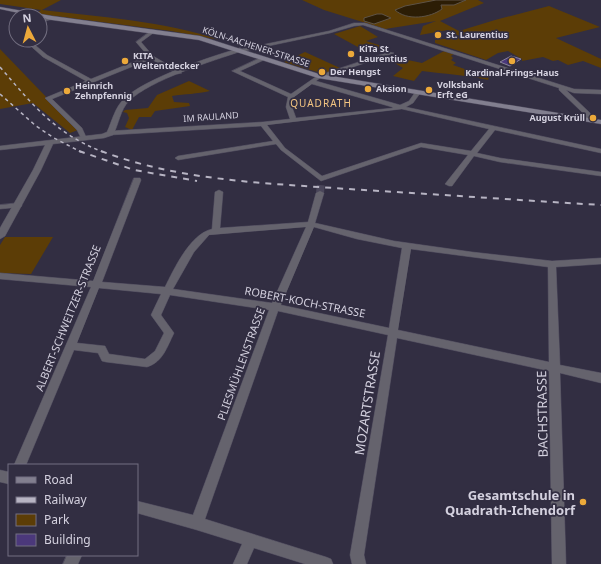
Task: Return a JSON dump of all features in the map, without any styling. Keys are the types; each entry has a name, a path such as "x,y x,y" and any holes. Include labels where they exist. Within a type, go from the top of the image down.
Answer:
{"main road":[{"name":"KÖLN-AACHENER-STRASSE","path":"0,8 52,18 200,38 321,77 601,122"}],"street":[{"path":"48,19 52,18"},
{"path":"110,133 122,106 127,99 135,92 179,72 240,50 272,42 331,32 358,24 458,53 578,92 601,92"},
{"path":"154,31 138,42 151,57 179,72"},
{"path":"36,48 45,56 91,81"},
{"path":"293,120 288,107 291,96 325,75 391,53"},
{"path":"84,139 80,129 48,98 151,57"},
{"path":"262,58 235,71 291,96"},
{"path":"312,82 403,108 601,151"},
{"path":"562,87 561,89 588,114 589,120"},
{"path":"403,108 411,102 418,92"},
{"name":"IM RAULAND","path":"0,148 49,144 104,136 110,133 263,124 403,108"},
{"path":"263,124 283,149 321,185 421,145 457,150 500,160 601,174"},
{"path":"449,184 493,128"},
{"path":"178,158 277,142"},
{"path":"0,236 18,205 49,144"},
{"name":"ALBERT-SCHWEITZER-STRASSE","path":"20,464 97,283 137,180"},
{"name":"PLIESMÜHLENSTRASSE","path":"197,523 274,306 311,224 321,185"},
{"path":"216,231 219,192"},
{"path":"0,208 18,205"},
{"path":"70,346 101,349 106,358 147,363 159,354 169,333 156,315 167,291 198,241 205,234 216,231 311,224 357,236 407,246 552,264 601,261"},
{"name":"MOZARTSTRASSE","path":"359,564 357,555 407,246"},
{"name":"BACHSTRASSE","path":"552,264 559,564"},
{"name":"ROBERT-KOCH-STRASSE","path":"0,276 97,283 274,306 601,378"},
{"path":"138,507 251,539 326,564"},
{"path":"240,564 251,539"}],"green space":[{"path":"0,0 61,0 46,8 27,8 0,4"},
{"path":"302,0 478,0 484,3 440,21 459,31 549,6 600,27 556,38 601,59 601,68 583,61 568,65 558,60 553,61 543,57 522,61 522,59 508,51 498,53 486,60 435,43 435,40 461,37 448,30 420,35 423,26 436,21 385,29 324,10"},
{"path":"48,11 155,24 177,28 220,40 171,31 55,16 64,18 48,16"},
{"path":"360,26 378,37 366,41 382,46 382,49 367,52 334,34"},
{"path":"0,49 78,130 70,133 33,103 0,109"},
{"path":"444,51 454,54 451,56 453,58 451,60 456,63 453,65 476,73 490,74 488,80 422,71 414,81 393,76 403,68 393,62 403,59 422,63"},
{"path":"305,52 340,68 324,74 284,62"},
{"path":"189,81 210,91 172,96 174,102 189,103 190,106 155,111 151,117 139,117 132,130 125,127 129,118 127,113 123,112 125,110 148,108 157,95"},
{"path":"5,237 53,237 31,274 0,273 0,245"}],"shaded area":[{"path":"436,0 466,0 454,5 441,5 442,9 437,12 418,17 406,16 395,10 405,6"},
{"path":"382,14 391,18 374,24 364,21 364,18"}],"building":[{"name":"Kardinal-Frings-Haus","path":"511,56 521,59 510,66 500,62"}],"tunnel":[{"path":"320,193 321,183"}],"railway":[{"path":"0,67 34,106 58,127 71,136 103,152"},
{"path":"0,94 36,126 54,138 79,151"},
{"path":"79,151 134,170 197,181"},
{"path":"101,151 161,169 223,179 285,185 601,205"}],"place":[{"name":"St. Laurentius","path":"438,35"},
{"name":"KiTa St Laurentius","path":"351,54"},
{"name":"KITA Weltentdecker","path":"125,61"},
{"name":"Kardinal-Frings-Haus","path":"512,61"},
{"name":"Der Hengst","path":"322,72"},
{"name":"Aksion","path":"368,89"},
{"name":"Volksbank Erft eG","path":"429,90"},
{"name":"Heinrich Zehnpfennig","path":"67,91"},
{"name":"August Krüll","path":"593,118"},
{"name":"Gesamtschule in Quadrath-Ichendorf","path":"583,502"}],"district":[{"name":"QUADRATH","path":"321,103"}]}
